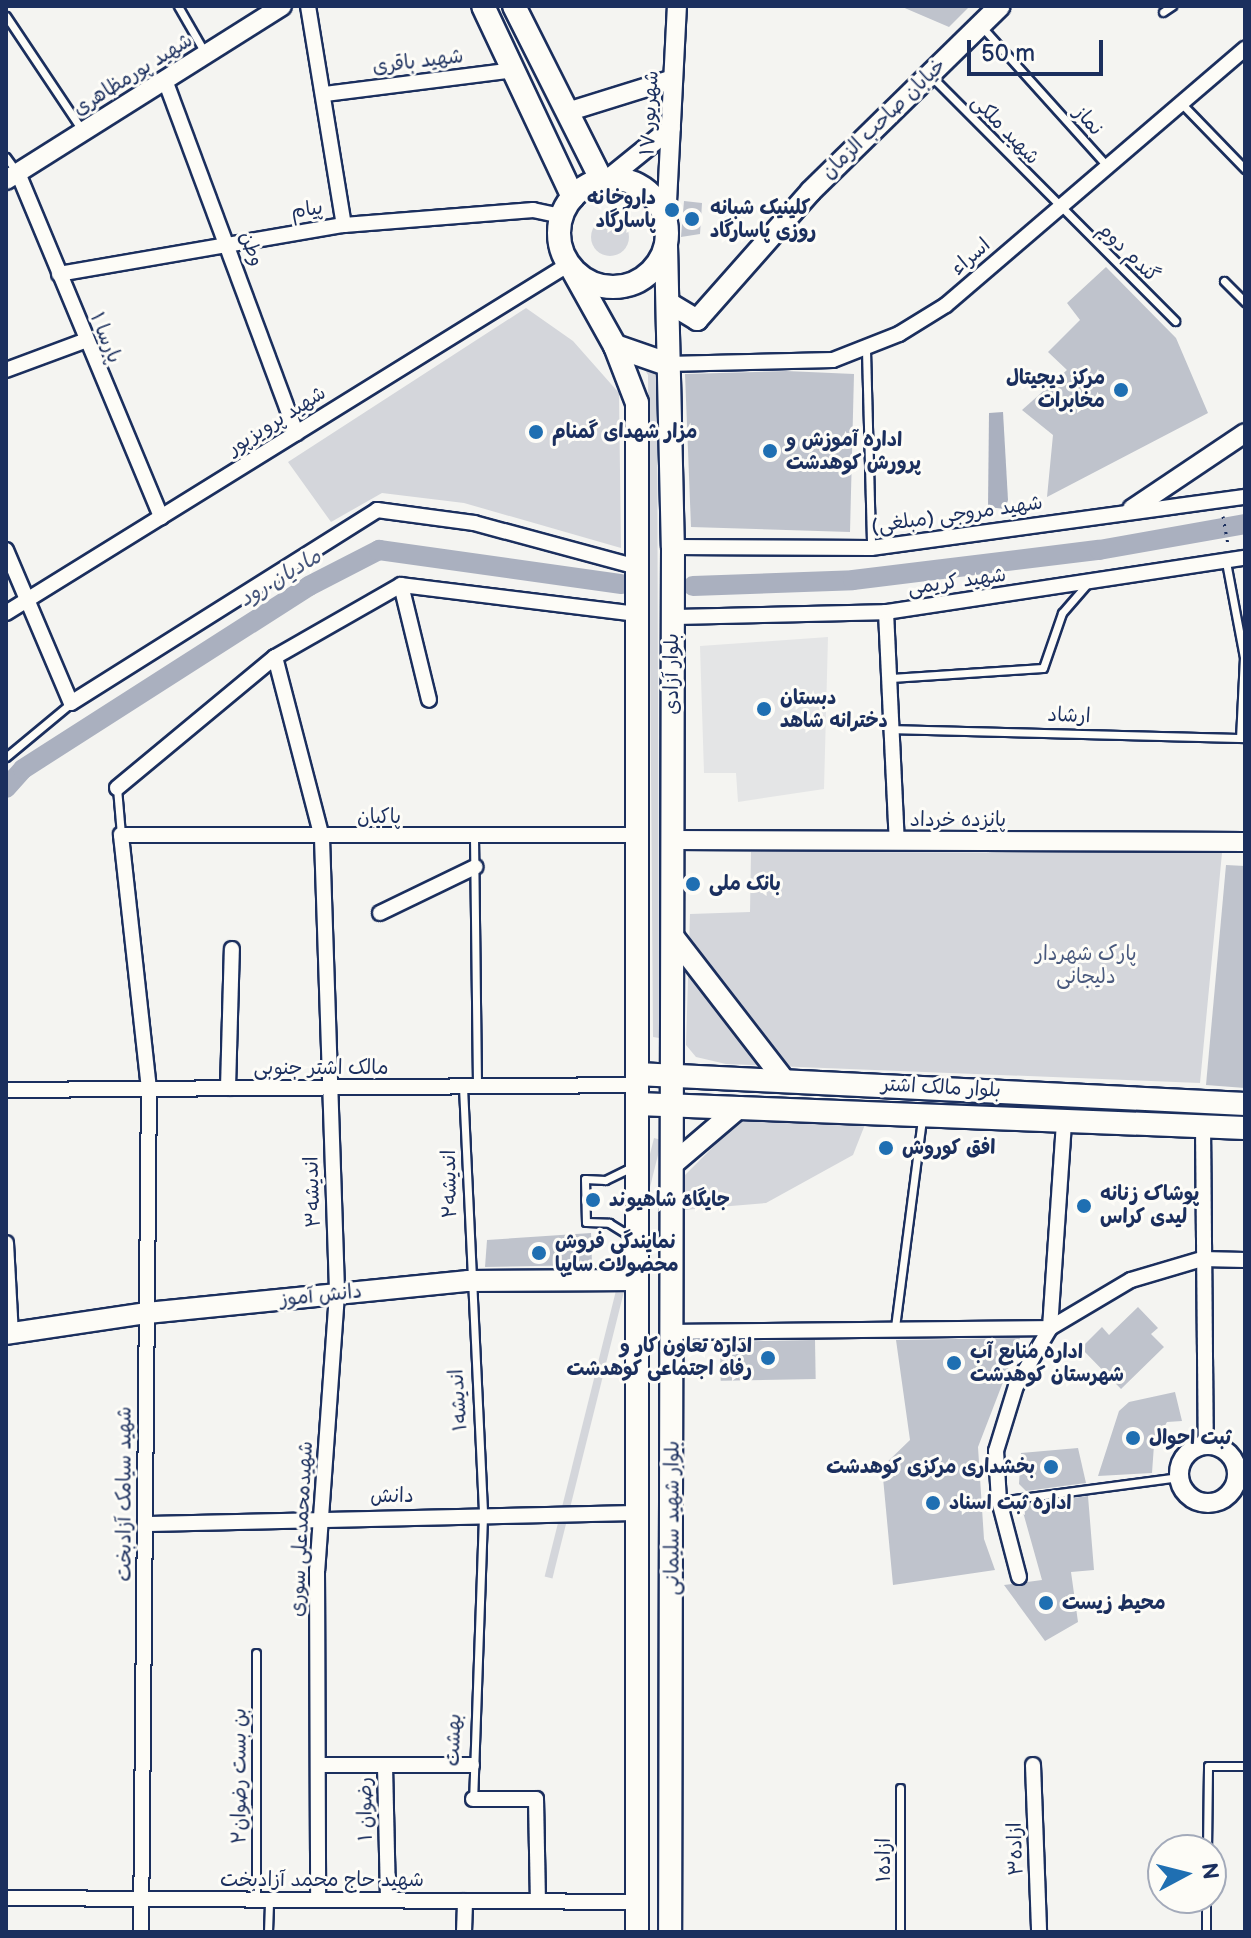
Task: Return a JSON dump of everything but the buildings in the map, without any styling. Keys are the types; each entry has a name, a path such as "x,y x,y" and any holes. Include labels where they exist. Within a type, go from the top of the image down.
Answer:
{"main road":[{"path":"483,6 516,70 568,207 560,244 570,266 585,280 618,288 649,274 666,245 666,222 639,185 605,180 568,207"},
{"path":"514,6 605,180"},
{"name":"خیابان صاحب الزمان","path":"669,303 697,320 811,191 1000,6"},
{"name":"بلوار آزادی","path":"666,245 673,547 671,1104"},
{"name":"بلوار آزادی","path":"570,266 615,346 636,395 638,1088"},
{"path":"615,346 667,364"},
{"path":"673,936 782,1077"},
{"name":"بلوار مالک اشتر","path":"638,1088 671,1075 782,1077 1245,1104"},
{"path":"895,1112 897,1086"},
{"name":"بلوار مالک اشتر","path":"638,1088 671,1104 1245,1128"},
{"name":"بلوار شهید سلیمانی","path":"637,1932 638,1088"},
{"name":"بلوار شهید سلیمانی","path":"670,1932 673,1610 671,1104"},
{"path":"673,1164 740,1107"},
{"name":"دانش آموز","path":"9,1334 147,1313 468,1281 637,1280"},
{"path":"637,1609 673,1610"}],"street":[{"name":"شهید پورمظاهری","path":"12,176 282,6"},
{"path":"308,6 325,94 344,225"},
{"name":"۱۷ شهریور","path":"666,222 677,6"},
{"name":"اسراء","path":"667,364 833,360 866,350 946,305 1245,49"},
{"name":"شهید باقری","path":"325,94 516,70"},
{"path":"567,112 673,79"},
{"name":"وطن","path":"165,80 296,433"},
{"path":"605,180 671,128"},
{"name":"پارسا ۱","path":"12,176 59,274 84,341 161,517"},
{"name":"پیام","path":"59,274 227,242 344,225 568,207"},
{"name":"شهید پرویزپور","path":"6,613 570,266"},
{"path":"6,370 84,341"},
{"path":"1132,509 1245,433"},
{"name":"شهید مروجی (مبلغی)","path":"673,547 871,548 1132,509 1245,497"},
{"path":"6,550 71,703 377,510 474,523 637,567"},
{"name":"شهید کریمی","path":"672,617 886,612 1086,585 1234,560"},
{"path":"401,585 429,700"},
{"path":"117,788 275,657 401,585 636,614"},
{"path":"886,612 897,842"},
{"name":"اندیشه۳","path":"275,657 322,838 337,1294"},
{"name":"پاکبان","path":"121,835 322,838 636,835"},
{"name":"شهید سیامک آزادبخت","path":"121,835 149,1089 141,1932"},
{"name":"پانزده خرداد","path":"671,840 1245,842"},
{"path":"380,913 475,867"},
{"path":"228,1088 232,949"},
{"name":"مالک اشتر جنوبی","path":"6,1090 470,1086 638,1088"},
{"path":"1019,1577 999,1501 996,1451 1016,1386 1050,1328 1064,1120"},
{"path":"1203,1126 1206,1445"},
{"path":"6,1243 9,1334"},
{"path":"673,1332 895,1327 1050,1328 1131,1280 1202,1259 1245,1260"},
{"name":"شهیدمحمدعلی سوری","path":"318,1900 321,1516 337,1294"},
{"path":"1206,1445 1223,1449 1240,1462 1237,1480 1220,1501 1193,1500 1179,1477 1189,1452 1206,1445"},
{"name":"دانش","path":"145,1524 321,1516 639,1513"},
{"path":"319,1765 472,1765"},
{"name":"ازاده۳","path":"1033,1765 1039,1932"},
{"name":"رضوان ۱","path":"385,1766 388,1900"},
{"name":"بهشت","path":"473,1799 536,1799 538,1901"},
{"name":"شهید حاج محمد آزادبخت","path":"6,1898 637,1902"},
{"path":"464,1932 465,1901"}],"lane":[{"path":"178,6 206,54"},
{"path":"1163,12 1172,6"},
{"path":"6,16 83,131"},
{"name":"نماز","path":"981,25 1107,166"},
{"name":"شهید ملکی","path":"929,74 1059,208"},
{"path":"1181,103 1245,169"},
{"path":"6,157 12,176"},
{"name":"گندم دوم","path":"1059,208 1175,321"},
{"path":"1224,281 1245,302"},
{"path":"866,350 871,548"},
{"path":"1234,560 1244,657 1243,738"},
{"path":"891,678 1043,668 1062,613 1086,585"},
{"path":"6,757 71,703"},
{"name":"ارشاد","path":"891,729 1243,738"},
{"path":"117,788 121,835"},
{"name":"اندیشه۲","path":"468,1281 474,837"},
{"path":"895,1327 923,1113"},
{"path":"637,1240 609,1223 586,1222 585,1179 605,1180 638,1164"},
{"name":"اندیشه۱","path":"468,1281 483,1516"},
{"path":"999,1501 1179,1477"},
{"name":"بهشت","path":"473,1799 483,1516"},
{"name":"بن بست رضوان۲","path":"256,1653 263,1900 268,1932"},
{"path":"1207,1834 1208,1766 1245,1766"},
{"name":"ازاده۱","path":"900,1788 900,1932"}],"path":[{"path":"1220,501 1234,560"}],"shaded area":[{"name":"دبستان دخترانه شاهد","path":"828,637 824,789 738,802 736,773 704,773 700,646"}],"green space":[{"path":"610,218 624,223 629,237 624,251 610,256 596,251 591,237 596,223"},
{"path":"526,308 573,341 619,393 621,548 464,503 382,493 331,522 288,462"},
{"path":"640,361 657,366 659,1038 653,1037 648,375"},
{"name":"پارک شهردار دلیجانی","path":"751,852 1222,853 1200,1083 726,1064 696,1057 686,1045 690,914 750,912"},
{"path":"740,1120 866,1122 853,1155 766,1203 683,1210 685,1175"},
{"path":"654,1138 662,1140 552,1579 545,1577"}],"water":[{"path":"1003,412 1008,500 1005,509 988,507 989,413"}],"waterway":[{"path":"693,586 853,580 1099,550 1245,524"},
{"name":"مادیان رود","path":"6,788 23,769 309,586 379,550 622,584"}],"place":[{"name":"داروخانه پاسارگاد","path":"672,210"},
{"name":"کلینیک شبانه روزی پاسارگاد","path":"692,219"},
{"name":"مرکز دیجیتال مخابرات","path":"1121,390"},
{"name":"مزار شهدای گمنام","path":"536,432"},
{"name":"اداره آموزش و پرورش کوهدشت","path":"770,451"},
{"name":"دبستان دخترانه شاهد","path":"764,709"},
{"name":"بانک ملی","path":"693,884"},
{"name":"افق کوروش","path":"886,1148"},
{"name":"جایگاه شاهیوند","path":"593,1200"},
{"name":"پوشاک زنانه لیدی کراس","path":"1084,1206"},
{"name":"نمایندگی فروش محصولات سایپا","path":"539,1253"},
{"name":"اداره تعاون کار و رفاه اجتماعی کوهدشت","path":"768,1358"},
{"name":"اداره منابع آب شهرستان کوهدشت","path":"954,1363"},
{"name":"ثبت احوال","path":"1133,1438"},
{"name":"بخشداری مرکزی کوهدشت","path":"1051,1467"},
{"name":"اداره ثبت اسناد","path":"933,1503"},
{"name":"محیط زیست","path":"1046,1603"}]}
